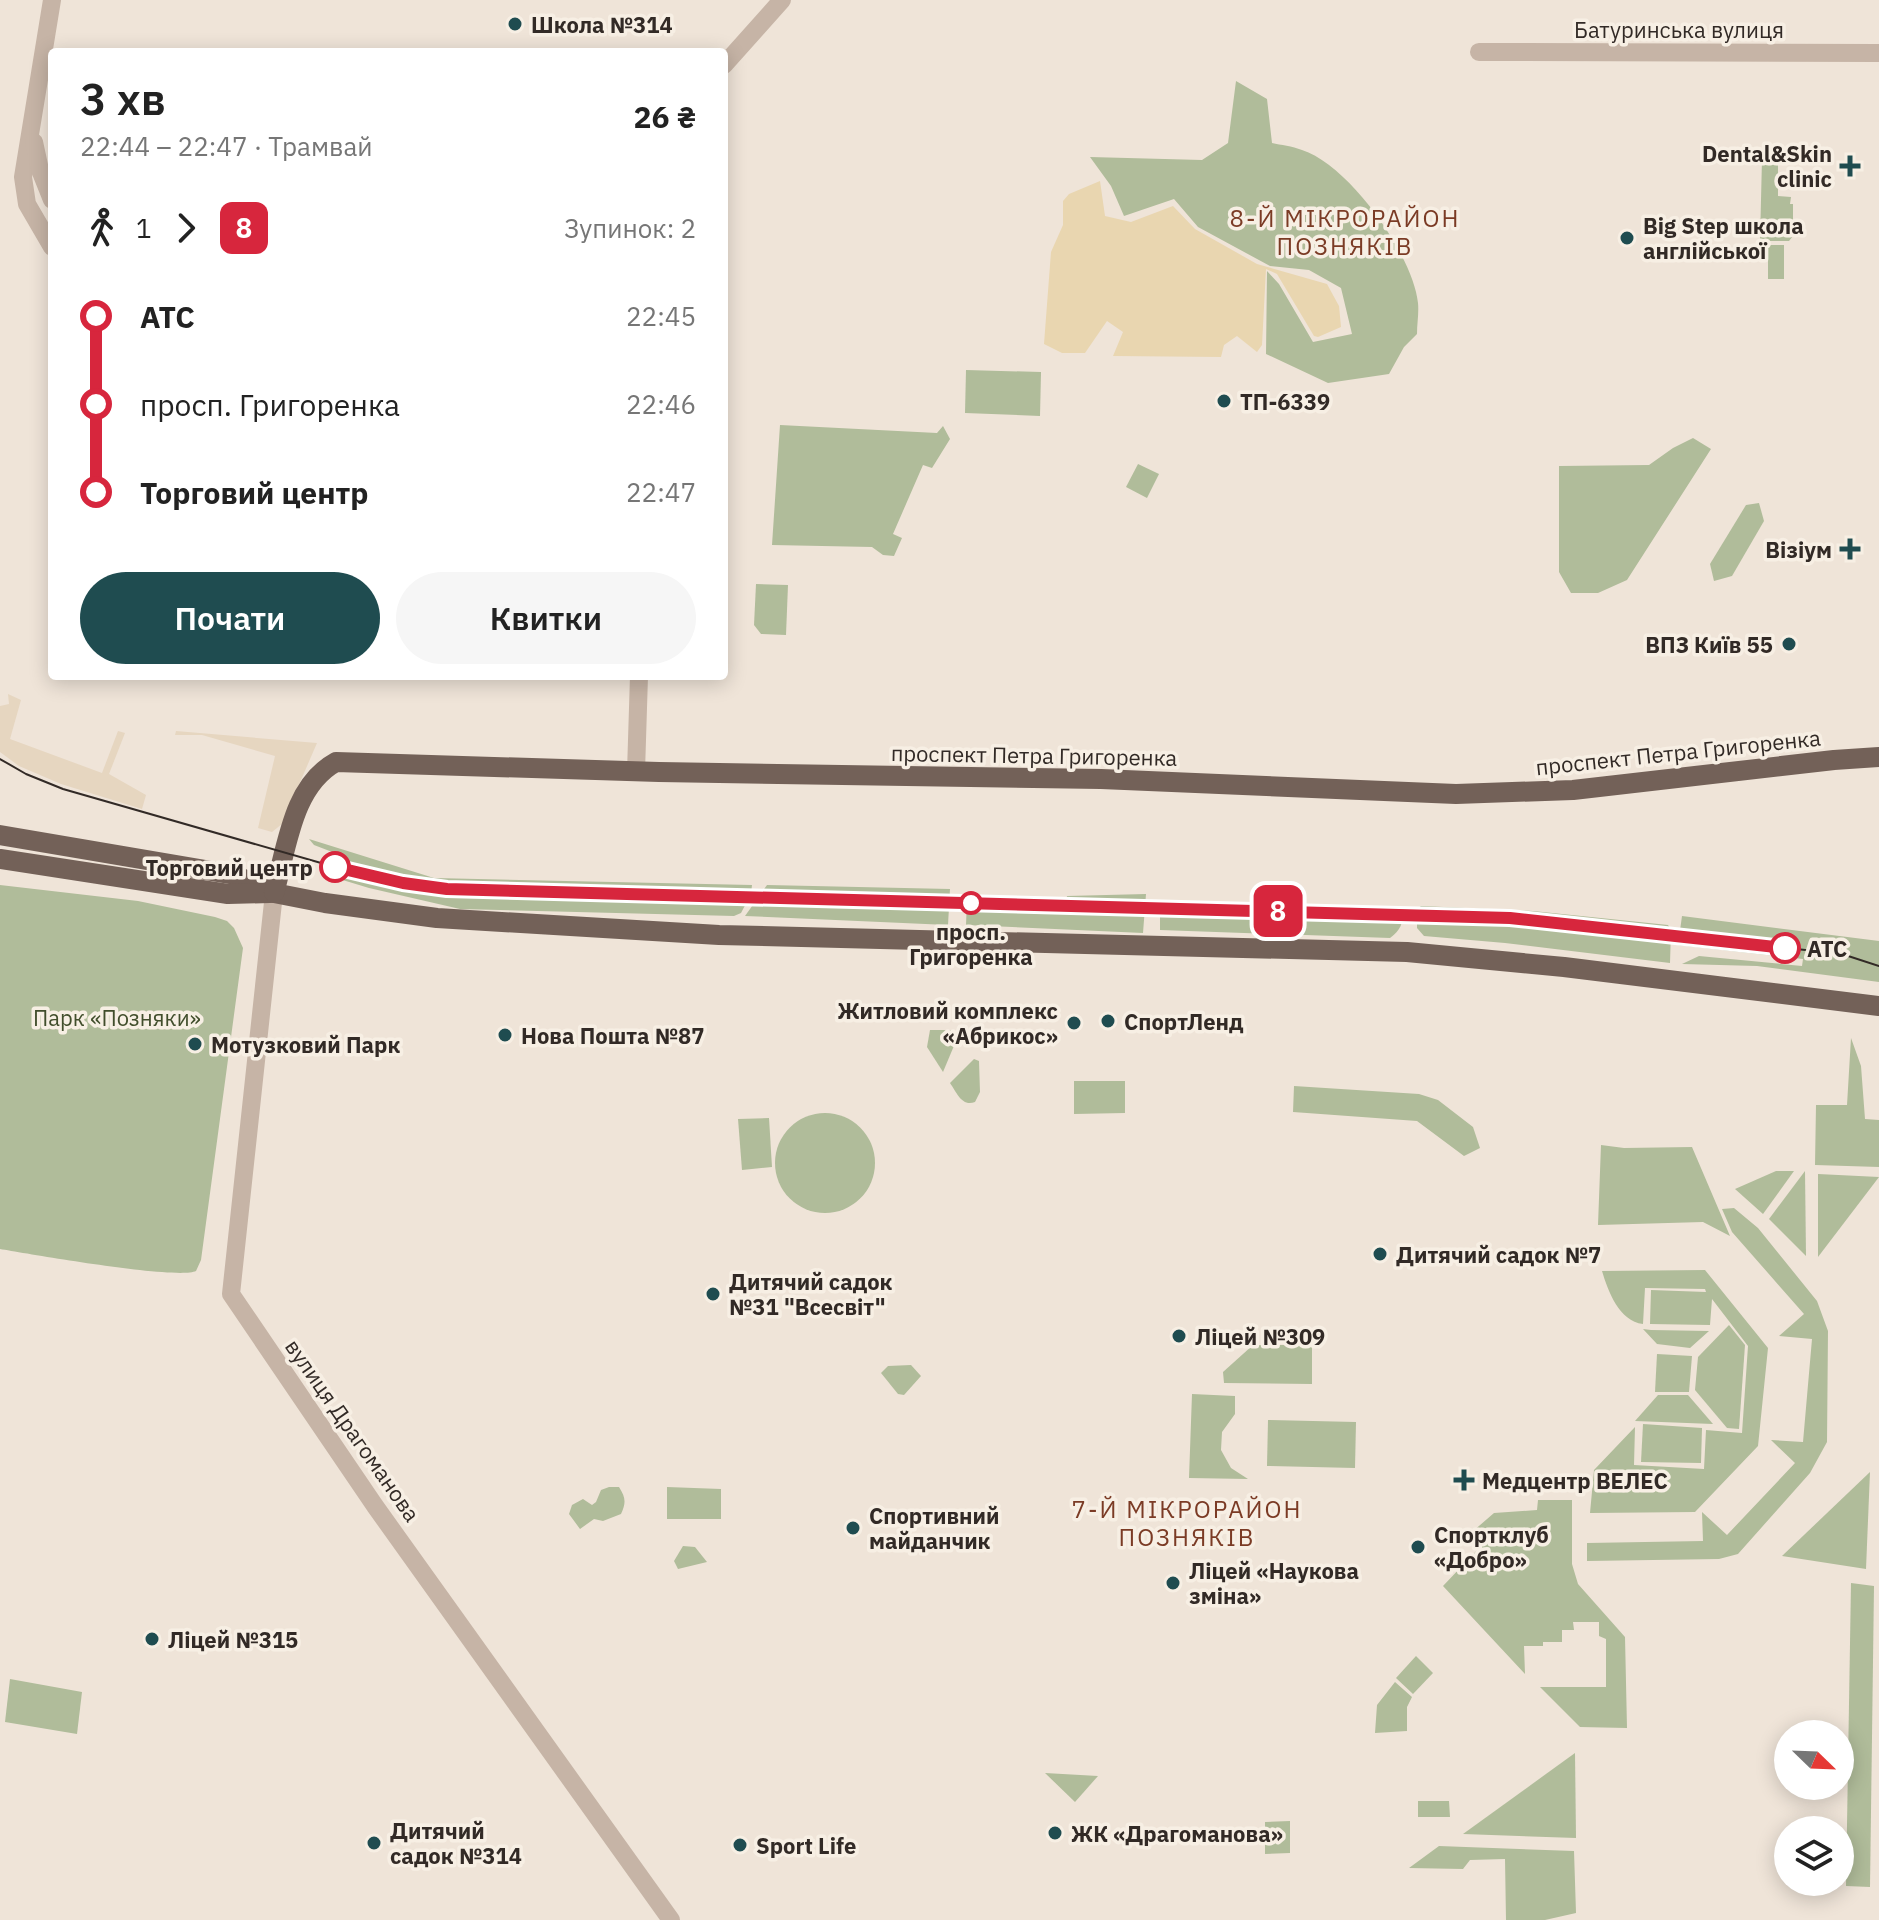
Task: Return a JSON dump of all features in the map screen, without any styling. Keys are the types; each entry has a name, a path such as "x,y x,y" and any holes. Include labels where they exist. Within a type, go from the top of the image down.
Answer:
{"main road":[{"name":"проспект Петра Григоренка","path":"274,893 307,786 322,770 336,762 636,772 1101,779 1456,794 1573,790 1879,757"},
{"path":"5,832 235,875 274,893"},
{"path":"0,859 228,894 274,893 338,906 437,918 690,934 1407,952 1564,967 1879,1006"}],"street":[{"path":"48,241 32,215 23,177 52,0"},
{"path":"728,61 782,0"},
{"name":"Батуринська вулиця","path":"1479,52 1879,53"},
{"path":"31,123 36,158 48,190"},
{"path":"636,772 639,680"},
{"name":"вулиця Драгоманова","path":"274,893 231,1294 375,1506 671,1920"}],"green space":[{"path":"1236,81 1267,99 1272,143 1302,150 1339,173 1376,214 1404,261 1414,283 1418,303 1417,334 1404,347 1389,374 1328,383 1266,354 1267,271 1279,284 1313,342 1352,334 1341,288 1309,270 1270,266 1198,227 1174,199 1124,216 1111,186 1090,157 1202,160 1228,143"},
{"path":"1762,159 1778,160 1778,196 1791,197 1793,236 1789,241 1760,241"},
{"path":"1768,245 1784,245 1784,279 1768,279"},
{"path":"966,370 1041,372 1040,416 965,413"},
{"path":"780,425 937,433 943,426 950,439 932,468 923,465 893,534 902,538 894,556 883,555 872,547 772,545"},
{"path":"1693,438 1711,449 1627,580 1598,593 1571,593 1559,572 1559,466 1649,465"},
{"path":"1138,464 1159,474 1147,498 1126,487"},
{"path":"1759,503 1764,521 1732,576 1714,581 1710,564 1746,505"},
{"path":"756,584 788,585 786,635 761,634 754,625"},
{"path":"309,839 434,878 752,885 751,894 741,913 734,916 460,909 336,878 340,855 314,845"},
{"name":"Парк «Позняки»","path":"0,885 138,901 215,917 227,921 234,928 243,948 201,1260 196,1271 183,1273 134,1269 0,1249"},
{"path":"767,885 950,889 948,925 745,916"},
{"path":"1146,894 1143,933 966,925 967,900 1066,903 1067,896"},
{"path":"1160,901 1403,910 1403,915 1399,929 1390,938 1160,930"},
{"path":"1421,906 1533,911 1668,925 1671,930 1670,963 1424,936 1417,928 1417,909"},
{"path":"1682,916 1879,941 1879,982 1757,966 1682,964 1699,956 1802,966 1803,959 1678,945"},
{"path":"930,1030 953,1030 956,1041 943,1072 927,1047"},
{"path":"1851,1038 1861,1066 1865,1119 1879,1120 1879,1167 1815,1165 1816,1105 1847,1105"},
{"path":"974,1059 979,1061 980,1092 975,1102 967,1103 950,1083"},
{"path":"1074,1081 1125,1081 1125,1113 1074,1114"},
{"path":"1294,1086 1419,1094 1438,1100 1473,1127 1480,1148 1464,1156 1417,1121 1293,1112"},
{"path":"825,1113 844,1117 861,1127 871,1144 875,1163 871,1182 861,1199 844,1209 825,1213 806,1209 789,1199 779,1182 775,1163 779,1144 789,1127 806,1117"},
{"path":"769,1118 772,1167 742,1170 738,1119"},
{"path":"1601,1145 1624,1148 1692,1147 1730,1236 1703,1222 1598,1225"},
{"path":"1776,1171 1794,1171 1763,1214 1735,1189"},
{"path":"1805,1171 1806,1256 1769,1219"},
{"path":"1818,1174 1879,1177 1818,1257"},
{"path":"1734,1208 1758,1228 1817,1301 1828,1331 1827,1442 1810,1473 1738,1554 1719,1559 1587,1561 1587,1543 1703,1541 1702,1512 1727,1535 1795,1463 1771,1440 1803,1442 1812,1339 1779,1336 1804,1314 1732,1232 1722,1209"},
{"path":"1705,1270 1768,1348 1758,1446 1695,1512 1590,1513 1594,1470 1635,1427 1634,1465 1704,1469 1706,1430 1742,1433 1748,1346 1712,1299 1710,1325 1650,1324 1651,1290 1706,1292 1705,1289 1645,1288 1643,1324 1621,1311 1611,1296 1602,1271"},
{"path":"1729,1325 1745,1345 1739,1429 1727,1428 1695,1390 1698,1357"},
{"path":"1643,1329 1709,1331 1690,1348 1657,1344"},
{"path":"1253,1345 1312,1345 1312,1384 1224,1383 1223,1372"},
{"path":"1657,1354 1692,1356 1689,1392 1655,1392"},
{"path":"911,1365 921,1376 904,1395 898,1394 881,1373 888,1366"},
{"path":"1192,1394 1235,1396 1235,1414 1222,1432 1221,1450 1231,1468 1248,1479 1189,1478"},
{"path":"1658,1395 1688,1395 1713,1424 1635,1421"},
{"path":"1268,1420 1356,1422 1355,1468 1267,1466"},
{"path":"1643,1424 1702,1428 1701,1463 1641,1462"},
{"path":"1870,1472 1866,1569 1782,1556"},
{"path":"619,1487 623,1494 621,1514 603,1521 594,1519 580,1529 569,1514 572,1505 583,1499 592,1505 601,1490"},
{"path":"667,1487 721,1489 721,1519 667,1519"},
{"path":"1538,1500 1572,1500 1572,1564 1578,1584 1625,1637 1627,1728 1580,1727 1540,1687 1606,1687 1606,1639 1599,1636 1599,1622 1573,1622 1574,1630 1562,1630 1562,1642 1524,1646 1525,1674 1443,1586 1482,1545 1472,1532 1494,1513 1537,1510"},
{"path":"683,1546 695,1547 707,1562 678,1569 674,1561"},
{"path":"1851,1583 1874,1586 1870,1887 1854,1886 1854,1816 1847,1816 1847,1800 1854,1800 1854,1720 1849,1720"},
{"path":"1416,1656 1433,1673 1413,1694 1396,1678"},
{"path":"10,1679 82,1692 77,1734 5,1722"},
{"path":"1395,1682 1412,1697 1407,1707 1407,1731 1375,1733 1377,1705"},
{"path":"1575,1753 1576,1838 1463,1834"},
{"path":"1045,1773 1098,1776 1075,1802"},
{"path":"1418,1801 1449,1801 1450,1817 1418,1817"},
{"path":"1290,1821 1290,1853 1265,1854 1265,1822"},
{"path":"1439,1846 1574,1851 1576,1913 1545,1920 1506,1920 1505,1859 1470,1860 1463,1869 1409,1868"}],"sand":[{"path":"1100,181 1105,216 1131,222 1173,206 1195,229 1257,264 1327,284 1339,306 1341,327 1314,336 1277,274 1266,269 1262,345 1257,352 1237,336 1224,345 1221,357 1113,356 1123,332 1107,321 1085,353 1062,353 1044,344 1051,252 1063,225 1063,201 1069,194"}],"shaded area":[{"path":"8,694 21,700 10,739 102,773 118,731 125,733 109,774 146,795 142,809 61,784 19,766 0,752 0,706 9,704"},
{"path":"176,731 317,743 282,824 272,832 258,828 275,756 202,735 175,735"}],"tram line":[{"path":"0,759 63,789 335,867 425,887 1510,918 1842,954 1879,966"},
{"name":"8","path":"335,867 403,883 447,889 1510,918 1785,948"}],"place":[{"name":"Школа №314","path":"515,24"},
{"name":"Dental&Skin clinic","path":"1850,166"},
{"name":"Big Step школа англiйськоï","path":"1627,238"},
{"name":"ТП-6339","path":"1224,401"},
{"name":"Візіум","path":"1850,549"},
{"name":"ВПЗ Київ 55","path":"1789,644"},
{"name":"Торговий центр","path":"335,867"},
{"name":"просп. Григоренка","path":"971,903"},
{"name":"АТС","path":"1785,948"},
{"name":"СпортЛенд","path":"1108,1021"},
{"name":"Житловий комплекс «Абрикос»","path":"1074,1023"},
{"name":"Нова Пошта №87","path":"505,1035"},
{"name":"Мотузковий Парк","path":"195,1044"},
{"name":"Дитячий садок №7","path":"1380,1254"},
{"name":"Дитячий садок №31 \"Всесвіт\"","path":"713,1294"},
{"name":"Ліцей №309","path":"1179,1336"},
{"name":"Медцентр ВЕЛЕС","path":"1464,1480"},
{"name":"Спортивний майданчик","path":"853,1528"},
{"name":"Спортклуб «Добро»","path":"1418,1547"},
{"name":"Ліцей «Наукова зміна»","path":"1173,1583"},
{"name":"Ліцей №315","path":"152,1639"},
{"name":"ЖК «Драгоманова»","path":"1055,1833"},
{"name":"Дитячий садок №314","path":"374,1843"},
{"name":"Sport Life","path":"740,1845"}],"district":[{"name":"8-Й МІКРОРАЙОН ПОЗНЯКІВ","path":"1345,232"},
{"name":"7-Й МІКРОРАЙОН ПОЗНЯКІВ","path":"1187,1523"}]}
